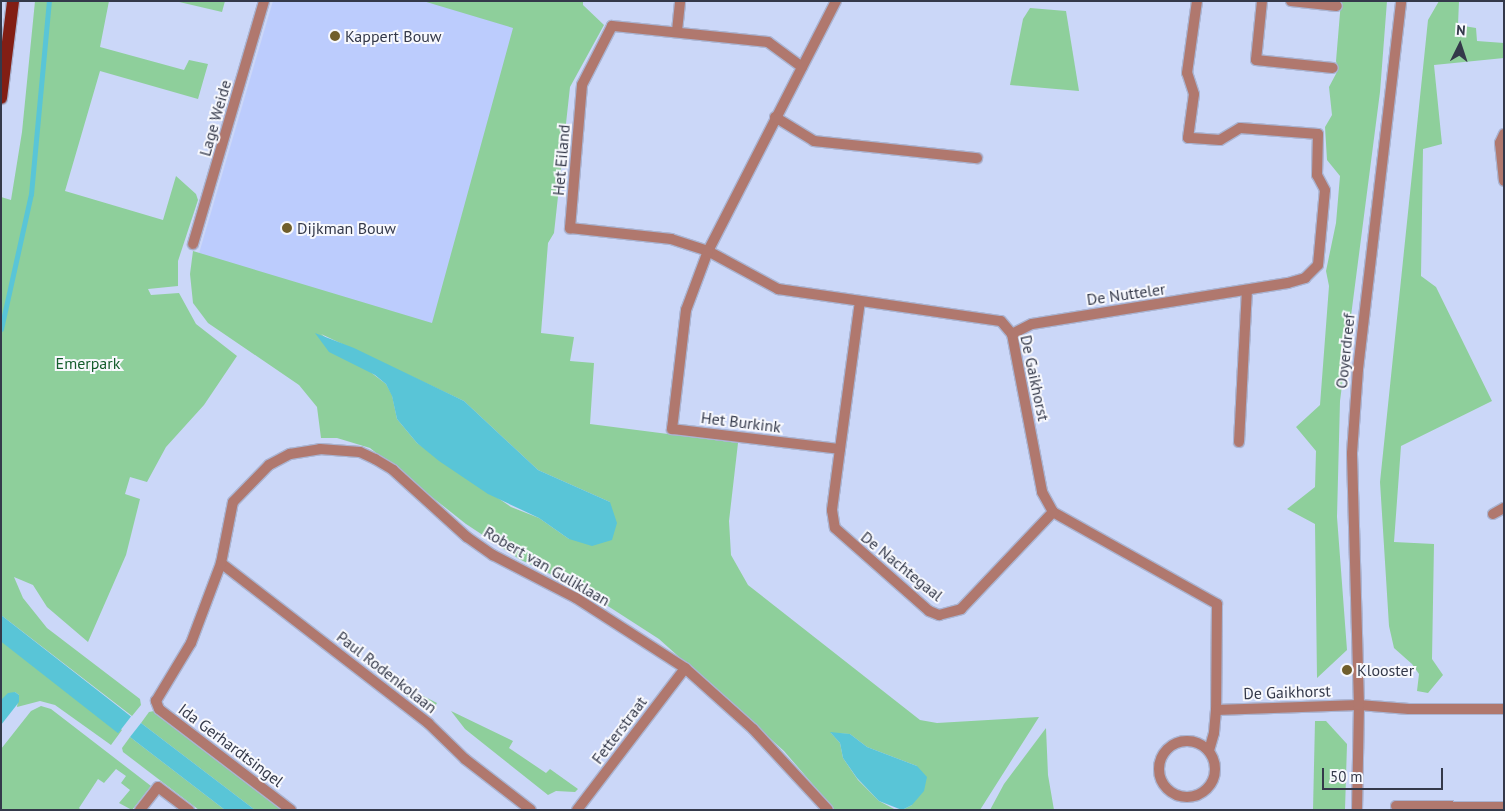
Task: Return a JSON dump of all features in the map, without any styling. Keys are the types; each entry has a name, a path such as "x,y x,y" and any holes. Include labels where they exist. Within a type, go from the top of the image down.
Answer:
{"main road":[{"path":"1,98 13,1"}],"street":[{"name":"Lage Weide","path":"194,244 264,1"},
{"path":"677,31 680,1"},
{"path":"708,251 836,1"},
{"name":"De Nutteler","path":"1012,334 1032,324 1247,291 1305,278 1318,265 1325,190 1317,175 1318,134 1240,128 1220,140 1188,138 1194,94 1188,73 1197,1"},
{"path":"1262,1 1256,60 1333,68"},
{"path":"1291,1 1337,6"},
{"name":"Ooyerdreef","path":"1357,810 1359,705 1352,452 1358,369 1401,1"},
{"name":"Het Eiland","path":"708,251 671,240 570,228 582,85 597,51 612,26 677,31 768,42 802,67"},
{"path":"775,117 814,141 977,158"},
{"path":"1504,134 1500,143 1504,181"},
{"name":"De Gaikhorst","path":"708,251 778,289 1001,321 1012,334 1042,492 1054,512"},
{"name":"Het Burkink","path":"708,251 686,310 672,429 840,449"},
{"path":"1239,442 1247,291"},
{"path":"840,449 860,302"},
{"name":"Robert van Guliklaan","path":"156,701 191,643 221,563 233,502 269,465 290,454 320,448 360,452 393,470 467,537 493,555 576,598 685,668 754,729 828,810"},
{"name":"De Nachtegaal","path":"840,449 832,510 835,528 929,611 939,615 961,609 1054,512"},
{"path":"1493,514 1504,508"},
{"path":"1054,512 1217,604 1216,710 1214,734 1209,750 1215,767 1214,776 1205,790 1189,797 1172,792 1165,786 1159,769 1160,759 1173,744 1192,741 1209,750"},
{"name":"Paul Rodenkolaan","path":"221,563 428,723 465,759 531,810"},
{"name":"Fetterstraat","path":"578,810 685,668"},
{"name":"Ida Gerhardtsingel","path":"156,701 159,709 291,810"},
{"path":"1359,705 1409,709 1504,709"},
{"name":"De Gaikhorst","path":"1216,710 1359,705"},
{"path":"140,810 158,787 189,810"},
{"path":"1396,806 1504,807"}],"shaded area":[{"path":"273,1 466,1 530,19 465,339 198,257"},
{"path":"315,333 354,348 464,401 538,470 610,502 617,523 612,540 592,546 569,539 539,518 488,494 439,461 417,443 397,419 392,396 386,384 375,375 329,352"},
{"path":"1,615 131,717 118,733 1,642"},
{"path":"15,692 19,695 19,702 1,725 1,700 8,693"},
{"path":"141,723 255,810 225,810 130,737"},
{"path":"830,732 850,734 867,747 917,766 927,777 924,791 912,805 902,810 879,801 857,778 843,758 840,743"}],"green space":[{"name":"Emerpark","path":"35,1 109,1 100,47 184,70 189,60 208,64 198,99 100,71 65,191 163,220 176,176 196,194 198,200 178,261 178,286 148,289 151,295 179,293 196,324 237,356 204,405 166,447 147,482 130,477 125,494 140,499 126,555 88,642 47,607 33,585 14,577 23,598 47,628 140,699 141,705 132,716 1,615 1,197 11,200 22,132"},
{"path":"175,1 225,1 222,12"},
{"path":"423,1 583,1 583,5 604,25 570,87 554,233 548,243 541,333 574,337 570,361 594,363 590,424 738,443 729,521 731,555 748,585 920,720 937,723 1039,717 980,810 902,810 912,805 917,766 867,747 850,734 831,733 840,743 843,758 858,780 879,801 896,810 835,810 784,751 659,639 583,590 519,559 466,524 370,448 337,438 321,438 317,407 299,385 208,323 193,303 190,274 193,251 432,323 513,28","holes":["321,334 464,401 538,470 610,502 569,539 539,518 511,507 417,443 397,419 392,395 386,384"]},
{"path":"1341,1 1387,1 1380,92 1340,401 1337,517 1347,650 1317,678 1315,524 1287,509 1315,487 1316,451 1296,427 1320,405 1329,286 1326,271 1336,223 1340,176 1327,160 1325,127 1332,115 1329,87 1338,70 1336,61"},
{"path":"1439,1 1459,1 1458,25 1476,28 1477,41 1504,43 1504,58 1434,65 1442,144 1423,149 1421,276 1436,287 1492,401 1401,446 1394,542 1434,544 1432,659 1443,675 1428,693 1417,691 1419,674 1412,664 1394,648 1389,626 1380,482 1428,20"},
{"path":"1030,8 1066,11 1079,91 1010,85 1023,19"},
{"path":"1,636 122,730 111,745 55,705 40,701 17,707 19,695 15,692 1,700"},
{"path":"388,678 437,703 431,713 388,683"},
{"path":"41,706 51,709 151,786 132,810 119,803 130,790 121,783 126,776 116,769 104,783 98,779 79,808 81,810 1,810 1,749 31,711"},
{"path":"154,711 283,810 255,810 141,723 149,712"},
{"path":"451,711 513,741 509,748 546,773 550,769 578,789 575,792 556,791 548,795 465,729"},
{"path":"1315,721 1326,721 1347,744 1345,810 1313,810"},
{"path":"1046,728 1048,775 1054,810 990,810 1004,784"},
{"path":"130,737 225,810 199,810 123,752 122,748"}],"waterway":[{"path":"1,329 31,194 49,1"}],"place":[{"name":"Kappert Bouw","path":"335,36"},
{"name":"Dijkman Bouw","path":"287,228"},
{"name":"Klooster","path":"1347,670"}]}
